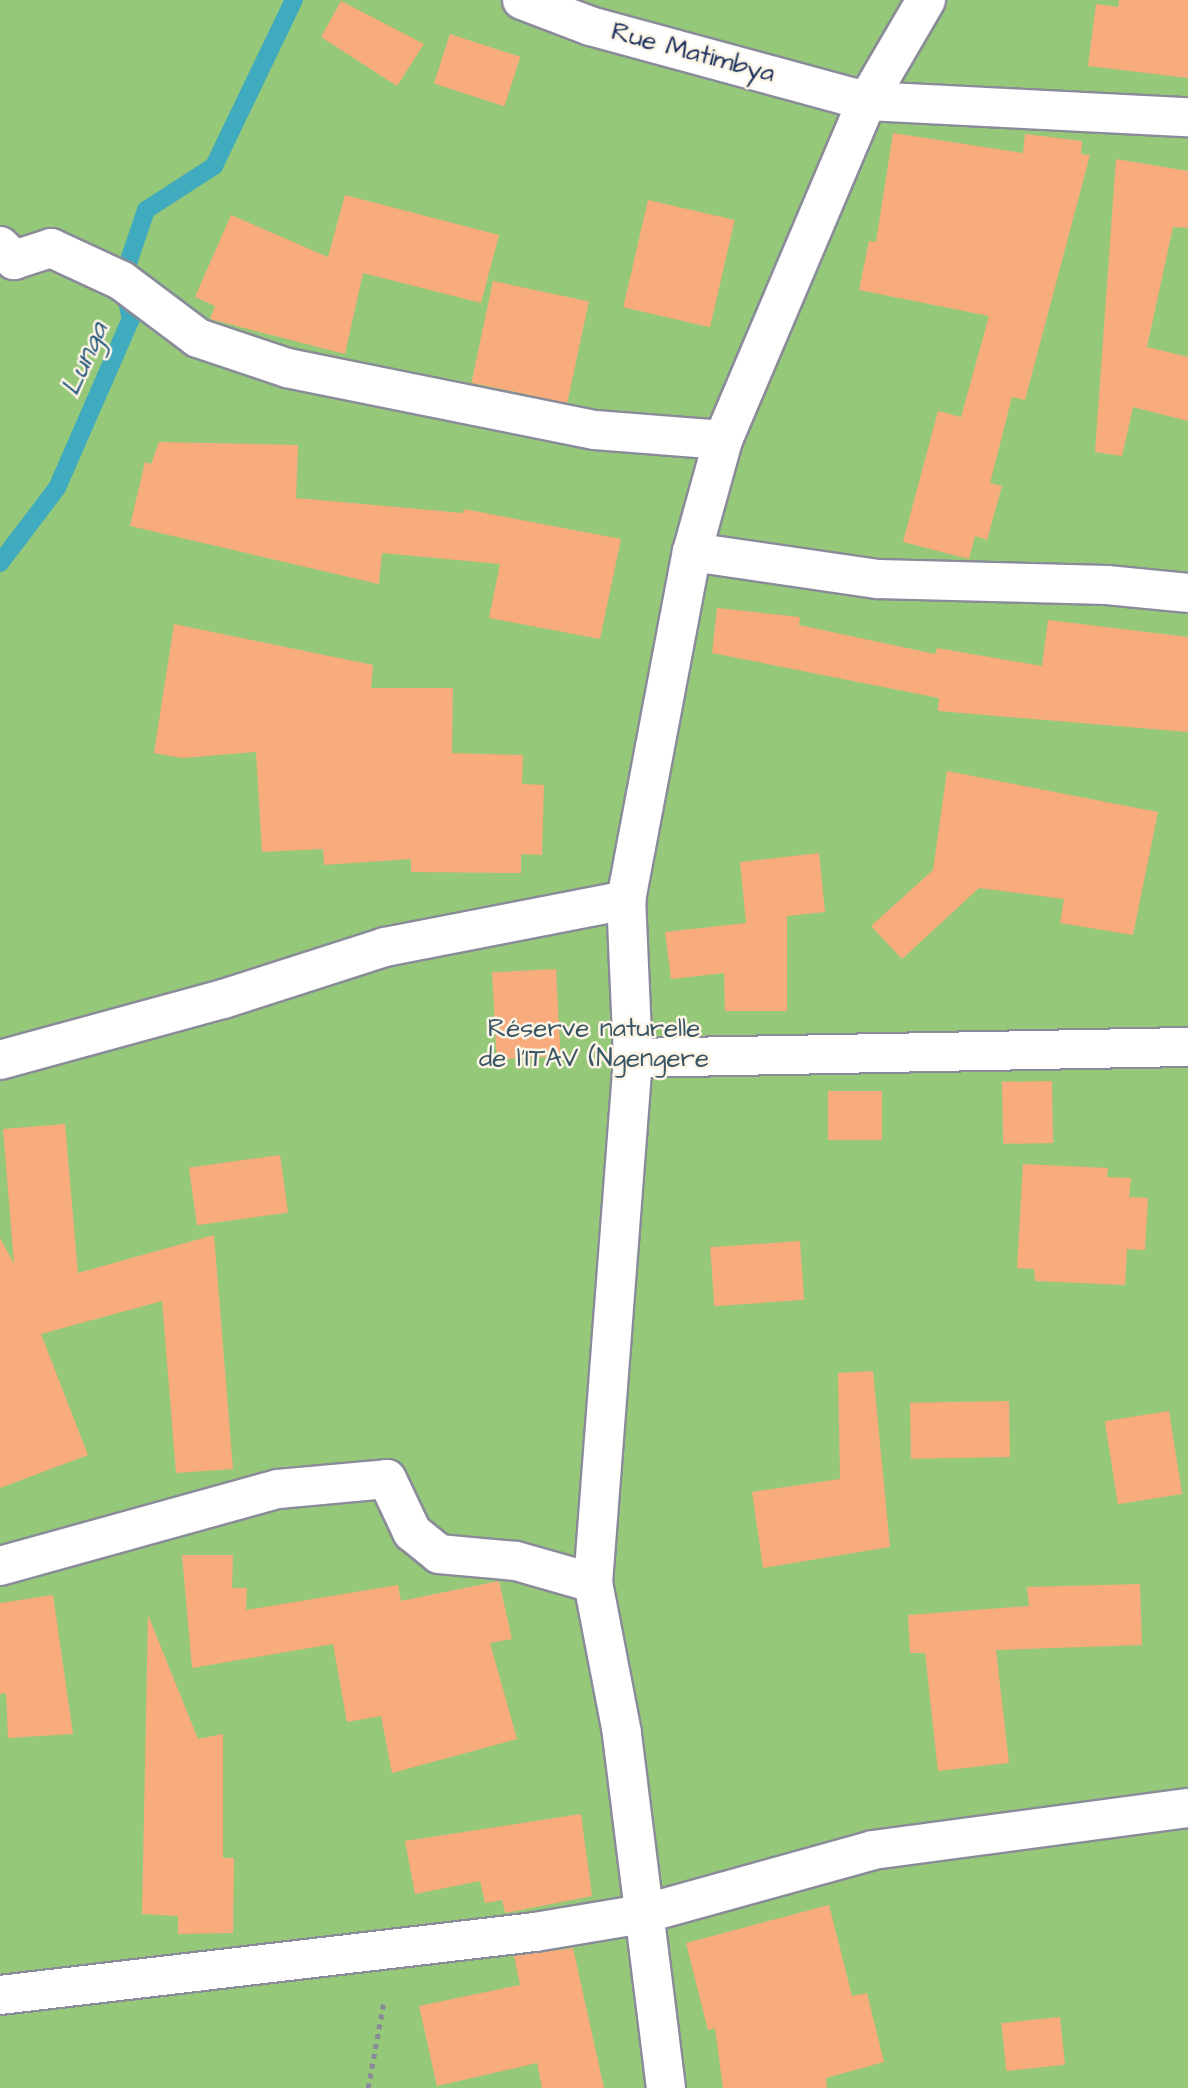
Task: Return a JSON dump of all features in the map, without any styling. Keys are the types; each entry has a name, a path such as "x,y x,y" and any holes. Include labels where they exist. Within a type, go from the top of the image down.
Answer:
{"street":[{"name":"Rue Matimbya","path":"522,0 590,26 867,101 1188,117"},
{"path":"666,2088 622,1733 593,1583 633,1058 626,901 692,552 723,440 867,101 926,0"},
{"path":"0,246 14,260 51,248 122,281 198,338 287,368 595,430 723,440"},
{"path":"692,552 878,579 1107,585 1188,593"},
{"path":"0,1060 223,999 385,947 626,901"},
{"path":"633,1058 1188,1047"},
{"path":"0,1566 278,1489 387,1479 412,1532 439,1554 516,1561 593,1583"},
{"path":"0,1995 394,1951 643,1914 873,1850 1188,1808"}],"path":[{"path":"368,2088 394,1951"}],"green space":[{"name":"Réserve naturelle de l'ITAV (Ngengere","path":"0,0 1188,0 1188,2088 0,2088"}],"building":[{"path":"1119,0 1188,0 1188,78 1088,66 1096,4 1118,7"},
{"path":"341,1 424,44 397,86 321,37"},
{"path":"450,34 520,57 504,106 434,83"},
{"path":"893,133 1023,153 1025,134 1082,141 1081,154 1090,155 1025,400 1012,397 990,483 1002,486 987,540 975,536 969,559 903,542 938,411 961,417 989,316 859,290 869,241 876,242"},
{"path":"1116,159 1188,171 1188,228 1173,227 1147,347 1188,357 1188,421 1133,407 1122,456 1095,452"},
{"path":"345,195 499,235 481,303 363,273 345,354 210,319 215,306 195,297 231,215 328,257"},
{"path":"648,200 735,220 710,327 623,307"},
{"path":"493,281 589,301 567,403 471,383"},
{"path":"159,442 298,445 296,498 463,513 464,509 621,539 600,639 489,618 500,564 382,553 379,584 130,526 145,462 151,464"},
{"path":"717,608 800,617 799,625 935,654 937,648 1042,666 1048,620 1188,637 1188,732 938,711 939,698 712,653"},
{"path":"174,624 373,665 371,688 453,688 452,753 523,755 522,784 544,785 542,855 521,854 521,873 411,872 411,859 324,865 323,849 262,852 256,752 182,758 154,753"},
{"path":"947,771 1158,812 1133,935 1060,923 1064,899 979,888 902,959 871,926 933,870"},
{"path":"819,853 825,912 787,916 787,1011 725,1011 724,973 671,979 665,932 746,923 740,862"},
{"path":"556,969 561,1056 497,1059 492,972"},
{"path":"1052,1081 1053,1143 1003,1144 1002,1082"},
{"path":"828,1091 882,1091 882,1140 828,1140"},
{"path":"65,1124 78,1273 214,1235 233,1469 176,1473 162,1301 41,1334 88,1455 0,1488 0,1238 14,1264 3,1129"},
{"path":"280,1155 288,1212 197,1225 189,1168"},
{"path":"1023,1164 1108,1168 1107,1177 1131,1178 1129,1197 1148,1198 1145,1250 1127,1249 1125,1285 1035,1281 1034,1269 1017,1268"},
{"path":"800,1241 804,1300 714,1306 710,1247"},
{"path":"873,1371 890,1547 763,1568 752,1492 840,1479 838,1373"},
{"path":"1009,1401 1010,1457 911,1459 910,1403"},
{"path":"1169,1411 1182,1494 1118,1504 1105,1421"},
{"path":"182,1555 233,1555 232,1588 247,1588 246,1610 398,1585 401,1601 499,1581 512,1639 490,1643 517,1739 392,1773 381,1716 347,1722 333,1644 192,1668"},
{"path":"1140,1584 1142,1645 996,1650 1009,1763 938,1771 925,1653 910,1653 908,1615 1029,1606 1027,1587"},
{"path":"53,1595 73,1734 8,1738 6,1693 0,1694 0,1603"},
{"path":"148,1615 198,1739 223,1734 223,1858 234,1858 233,1933 178,1934 178,1916 142,1914"},
{"path":"581,1814 592,1896 505,1913 502,1900 485,1903 480,1881 415,1894 405,1841"},
{"path":"829,1905 852,1996 867,1993 884,2062 826,2078 827,2088 723,2088 715,2028 708,2030 686,1943"},
{"path":"573,1948 604,2088 542,2088 537,2063 437,2086 419,2006 520,1985 514,1956"},
{"path":"1060,2017 1065,2065 1006,2071 1001,2023"}],"waterway":[{"name":"Lunga","path":"0,563 57,488 131,319 122,281 146,210 214,166 294,0"}]}
